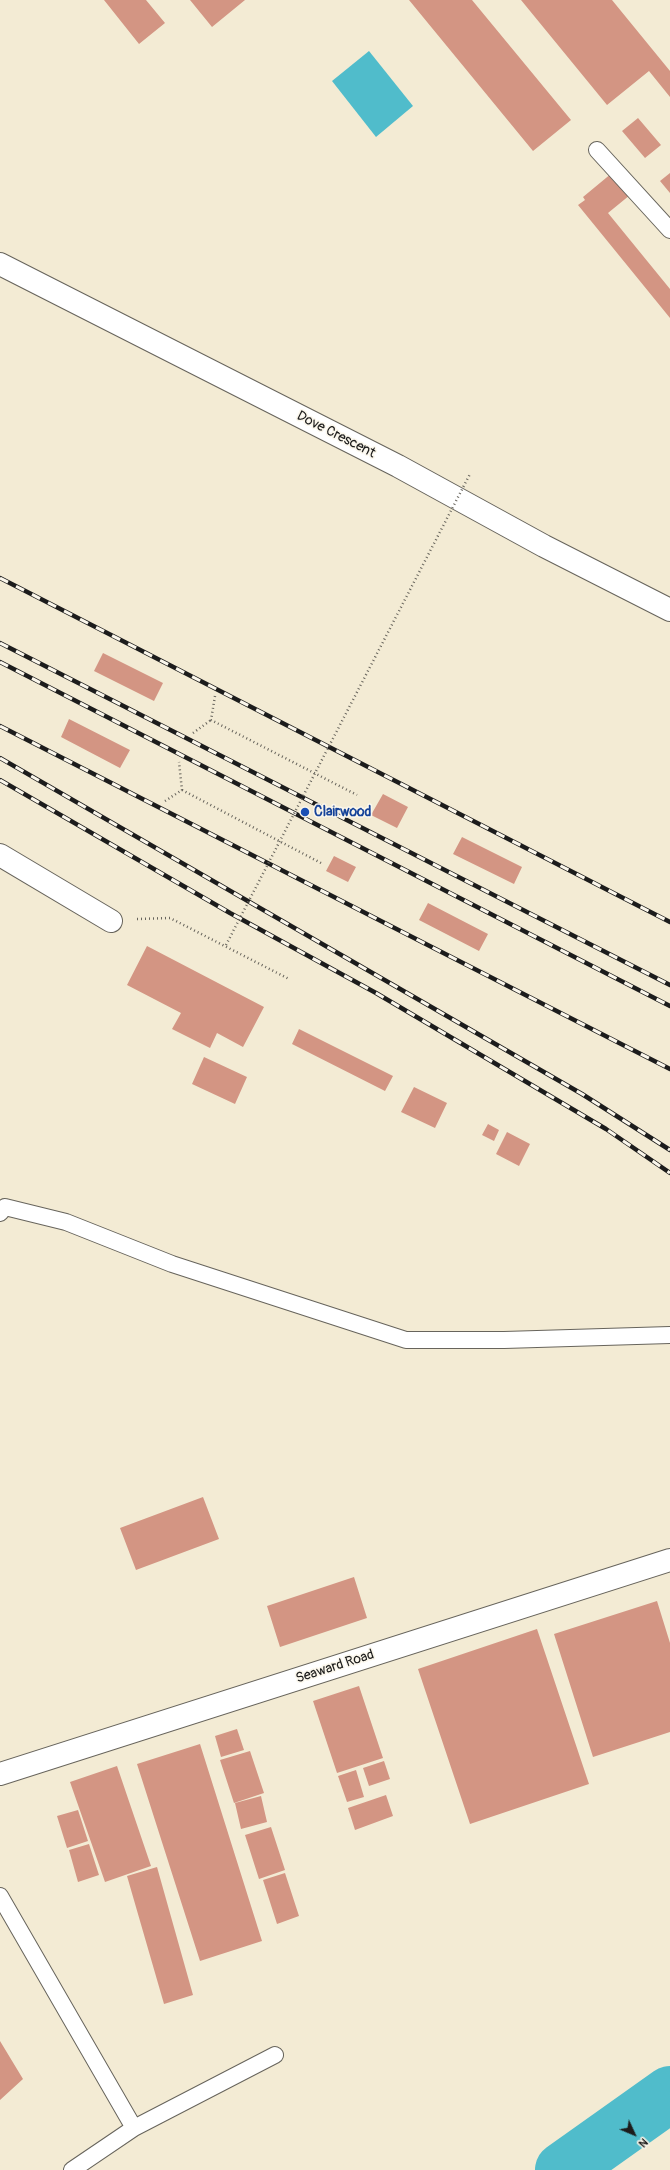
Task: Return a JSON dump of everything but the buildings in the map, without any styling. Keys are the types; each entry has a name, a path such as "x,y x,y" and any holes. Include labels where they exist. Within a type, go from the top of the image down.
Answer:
{"street":[{"name":"Dove Crescent","path":"0,264 398,466 544,546 670,610"},
{"path":"0,855 111,921"},
{"name":"Seaward Road","path":"0,1774 670,1560"}],"lane":[{"path":"596,150 670,230"},
{"path":"2,1209 66,1222 172,1264 406,1340 504,1340 670,1335"},
{"path":"0,1896 134,2128"},
{"path":"72,2170 134,2128 275,2055"}],"path":[{"path":"226,945 314,772 470,474"},
{"path":"193,734 211,720 215,696"},
{"path":"211,720 356,795"},
{"path":"179,762 182,790"},
{"path":"165,801 182,790"},
{"path":"182,790 280,840 321,863"},
{"path":"111,921 170,918 226,945 289,979"}],"water":[{"path":"369,51 413,106 376,137 332,81"}],"waterway":[{"path":"563,2170 670,2094"}],"railway":[{"path":"0,578 670,922"},
{"path":"0,643 670,985"},
{"path":"0,662 670,1006"},
{"path":"0,726 670,1069"},
{"path":"0,758 582,1094 670,1150"},
{"path":"0,780 230,913 376,993 606,1129 670,1173"}],"place":[{"name":"Clairwood","path":"305,812"}]}
